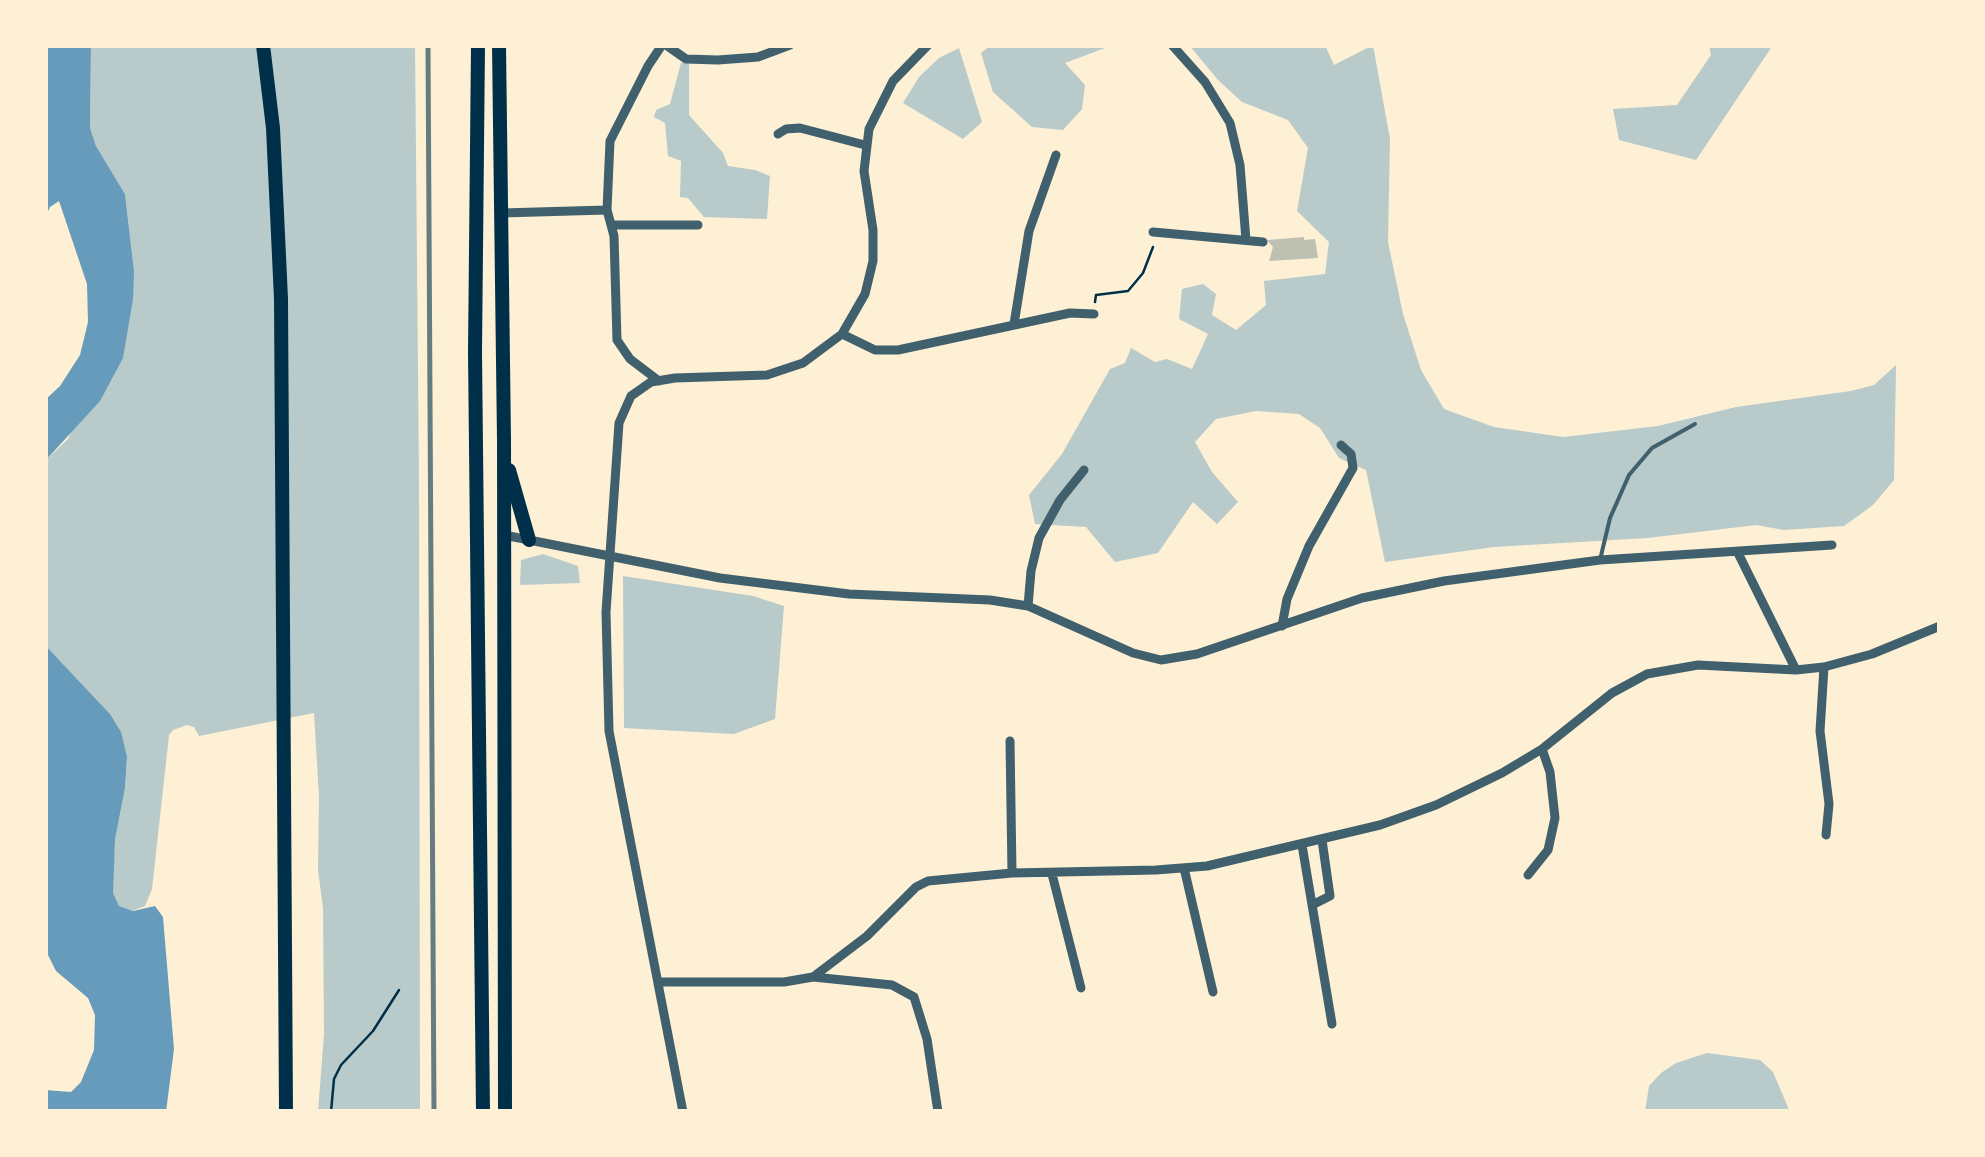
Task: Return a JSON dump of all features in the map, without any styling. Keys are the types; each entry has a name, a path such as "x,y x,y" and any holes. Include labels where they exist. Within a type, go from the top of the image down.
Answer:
{"main road":[{"path":"262,45 274,128 281,283 286,1112"},
{"path":"478,45 474,198 482,1112"},
{"path":"499,45 505,1112"},
{"path":"504,440 528,540"},
{"path":"476,508 486,526 504,535"},
{"path":"477,568 484,550 504,535"}],"street":[{"path":"659,380 630,359 617,340 612,225 607,210 610,141 648,66 664,45 686,59 718,60 758,57 790,45"},
{"path":"683,1112 611,748 606,662 608,557 622,411 637,390 659,380 767,376 803,363 842,334 865,294 873,261 865,145 883,97 904,68 928,45"},
{"path":"1172,45 1206,82 1230,123 1243,191 1246,240"},
{"path":"778,134 800,128 865,145"},
{"path":"1014,324 1029,231 1056,155"},
{"path":"501,213 607,210"},
{"path":"612,225 698,225"},
{"path":"1153,232 1263,242"},
{"path":"842,334 874,350 898,350 1070,313 1094,314"},
{"path":"1282,626 1308,546 1353,468 1351,454 1342,445"},
{"path":"1028,606 1039,538 1060,500 1084,470"},
{"path":"504,535 720,578 849,594 990,600 1028,606 1133,653 1161,660 1197,654 1362,598 1490,574 1600,560 1832,544"},
{"path":"1738,553 1796,670"},
{"path":"812,977 867,936 916,886 956,877 1012,873 1184,868 1302,846 1436,805 1542,749 1612,693 1661,669 1698,665 1824,668 1872,654 1940,626"},
{"path":"1824,668 1820,731 1829,804 1826,835"},
{"path":"1010,741 1012,873"},
{"path":"1528,875 1544,858 1554,830 1554,794 1542,749"},
{"path":"1312,905 1330,896 1322,840"},
{"path":"1302,846 1332,1024"},
{"path":"1184,868 1213,992"},
{"path":"1052,874 1081,988"},
{"path":"658,982 784,982 812,977 892,985 908,992 920,1012 938,1112"}],"lane":[{"path":"1600,560 1610,518 1628,476 1652,448 1695,424"}],"path":[{"path":"1094,314 1096,295 1128,291 1144,273 1155,242 1153,232"},
{"path":"331,1112 332,1089 340,1065 373,1031 399,990"}],"shaded area":[{"path":"91,45 415,45 420,1112 318,1112 324,1034 323,908 318,870 314,713 199,736 194,727 187,725 173,730 169,735 152,889 145,906 132,911 119,906 112,893 127,758 110,714 45,645 45,461 68,439 134,271 125,194 96,146 90,128"},
{"path":"991,45 1113,45 1065,63 1085,85 1082,109 1063,130 1032,127 993,92 981,53"},
{"path":"1189,45 1325,45 1334,65 1373,45 1390,139 1388,242 1403,314 1421,370 1444,409 1494,427 1563,437 1658,426 1736,407 1851,391 1874,385 1896,365 1894,480 1873,505 1844,526 1784,530 1756,525 1648,538 1494,547 1385,562 1366,470 1339,458 1320,428 1299,414 1256,411 1216,419 1195,442 1212,472 1238,502 1217,524 1193,502 1158,553 1115,562 1086,527 1035,524 1029,495 1062,454 1110,369 1125,363 1131,348 1155,362 1167,359 1192,369 1208,334 1179,319 1182,289 1203,284 1216,294 1212,315 1236,330 1266,305 1264,281 1325,274 1329,242 1297,211 1308,148 1288,120 1242,102"},
{"path":"1709,45 1773,45 1696,160 1619,140 1613,109 1677,105 1711,55"},
{"path":"959,48 982,122 963,139 903,103 919,77 939,58"},
{"path":"689,62 689,115 723,153 728,166 770,176 767,219 704,217 688,198 680,197 681,161 668,156 665,123 654,117 656,110 670,104 681,63"},
{"path":"543,554 578,566 580,583 520,585 521,560"},
{"path":"623,576 753,596 784,606 775,719 734,734 624,728"},
{"path":"1707,1053 1760,1060 1773,1072 1790,1112 1645,1112 1649,1086 1661,1073 1676,1063"}],"water":[{"path":"45,45 91,45 90,128 96,146 125,194 134,271 123,358 100,401 45,461 45,400 60,386 80,355 88,322 87,284 59,201 50,207 45,218"},
{"path":"45,645 110,714 121,732 127,757 115,840 113,893 119,906 133,911 155,906 163,917 174,1049 166,1112 45,1112 45,1090 71,1092 81,1082 94,1050 95,1015 88,998 56,971 46,951"}],"building":[{"path":"1315,239 1318,258 1269,261 1273,247 1267,240"}],"railway":[{"path":"428,45 434,1112"}]}
